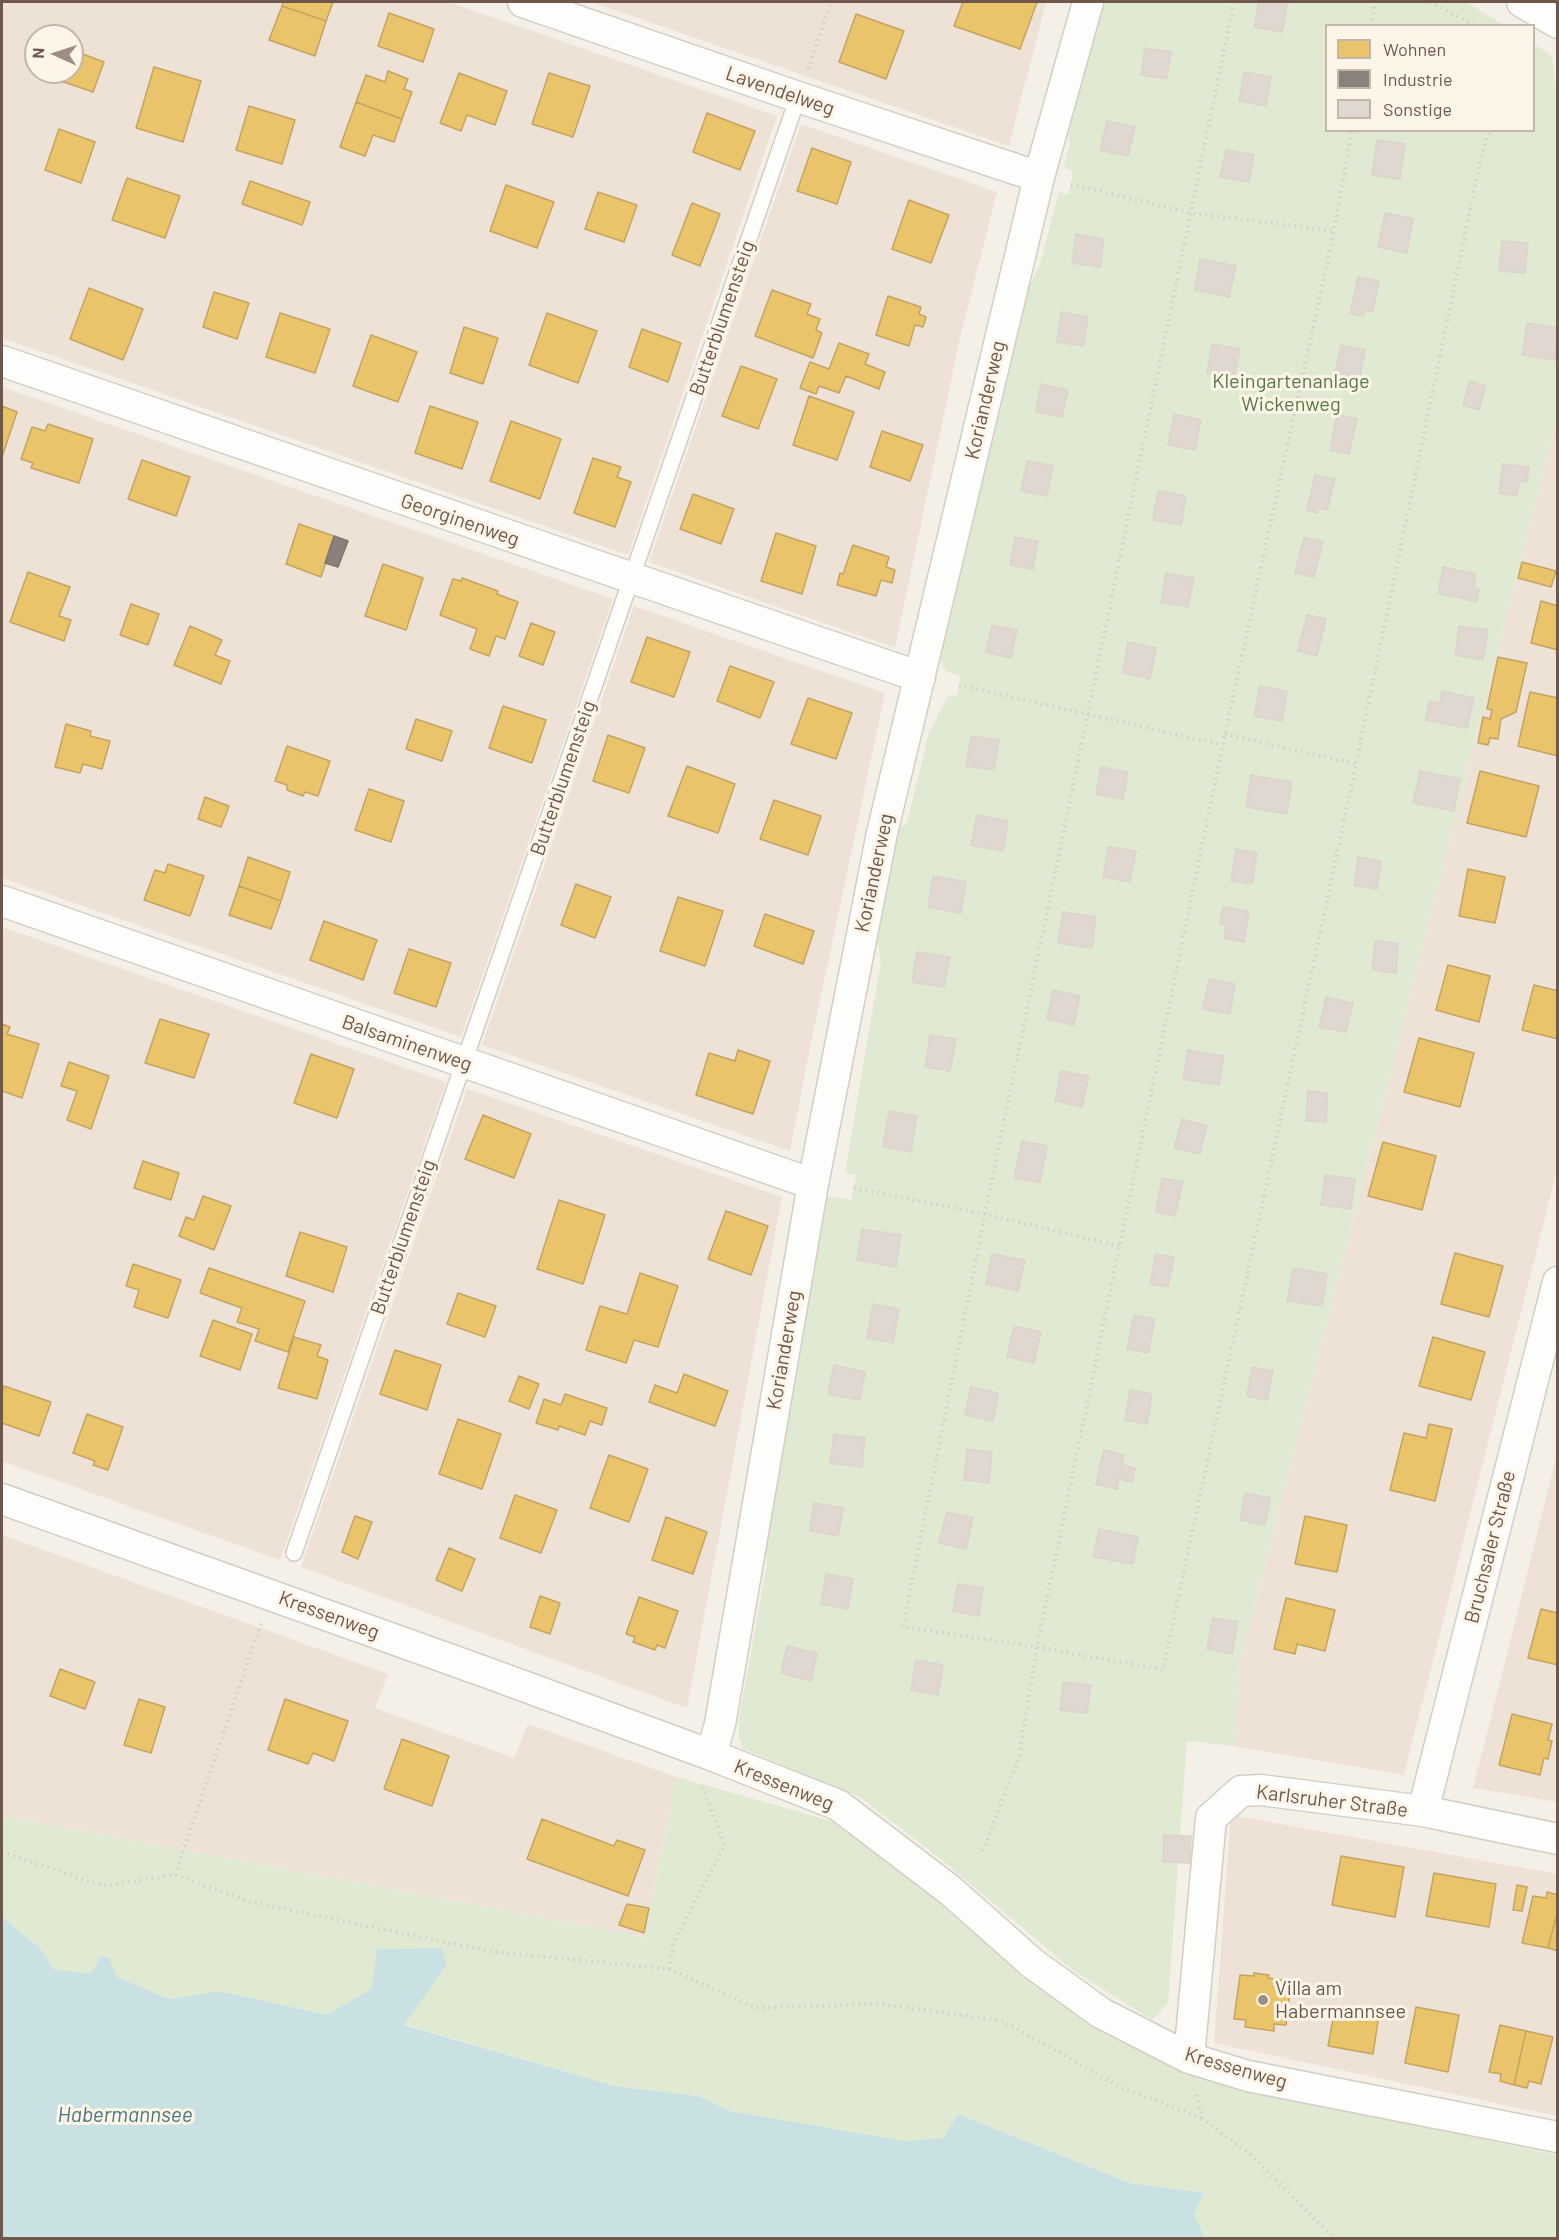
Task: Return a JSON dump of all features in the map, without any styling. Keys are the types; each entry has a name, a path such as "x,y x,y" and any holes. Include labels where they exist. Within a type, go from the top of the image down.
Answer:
{"street":[{"name":"Lavendelweg","path":"523,2 1039,177"},
{"name":"Korianderweg","path":"711,1755 720,1724 813,1184 882,833 1039,177 1088,2"},
{"path":"1522,2 1557,23"},
{"name":"Georginenweg","path":"2,361 920,677"},
{"name":"Balsaminenweg","path":"2,901 813,1184"},
{"name":"Bruchsaler Straße","path":"1422,1811 1557,1282"},
{"name":"Kressenweg","path":"2,1499 271,1594 711,1755 838,1805 951,1891 1032,1963 1101,2013 1189,2058 1248,2076 1557,2137"},
{"name":"Karlsruher Straße","path":"1189,2058 1211,1818 1241,1791 1261,1790 1422,1811 1557,1839"}],"lane":[{"name":"Butterblumensteig","path":"294,1553 798,97"}],"path":[{"path":"798,97 831,2"},
{"path":"1234,2 985,1214 903,1627 1036,1647 1163,1670 1356,764 1482,152 1489,132"},
{"path":"1371,24 1375,2"},
{"path":"1431,2 1471,24"},
{"path":"983,1851 1019,1757 1036,1647 1225,734 1334,231 1352,132"},
{"path":"1071,184 1190,213 1334,231"},
{"path":"959,685 1223,745"},
{"path":"1225,734 1356,764"},
{"path":"854,1188 985,1214 1120,1246"},
{"path":"175,1875 271,1594"},
{"path":"669,1969 673,1943 725,1845 697,1772 711,1755"},
{"path":"2,1852 103,1886 175,1875 252,1902 493,1952 669,1969 756,2008 881,2004 1003,2020 1122,2088 1202,2118 1251,2156 1334,2238"},
{"path":"1189,2058 1202,2118"}],"shaded area":[{"path":"2,2 449,2 777,116 628,555 2,338"},
{"path":"591,2 1046,2 1009,146"},
{"path":"801,124 997,192 960,338 895,648 649,562"},
{"path":"2,387 613,599 461,1037 2,878"},
{"path":"1557,418 1557,1170 1404,1775 1234,1746 1240,1663"},
{"path":"634,606 885,693 790,1151 482,1045"},
{"path":"2,927 446,1082 280,1560 2,1461"},
{"path":"467,1089 782,1197 687,1708 301,1567"},
{"path":"1557,1454 1557,1802 1473,1788"},
{"path":"2,1535 388,1674 375,1708 514,1758 528,1724 676,1777 645,1937 2,1816"},
{"path":"1231,1815 1557,1874 1557,2116 1214,2043"}],"green space":[{"name":"Kleingartenanlage Wickenweg","path":"1099,2 1466,2 1502,24 1325,24 1325,132 1535,132 1535,45 1552,56 1558,110 1557,418 1240,1663 1234,1746 1187,1741 1168,2003 1152,2020 1074,1971 942,1860 860,1797 743,1749 739,1739 739,1718 767,1564 764,1536 821,1195 851,1200 856,1175 845,1173 881,961 874,920 892,834 907,822 929,732 948,696 957,695 961,677 948,672 942,665 940,657 1023,300 1040,264 1059,191 1068,195 1071,184 1073,172 1064,166 1070,142 1065,126"},
{"path":"676,1777 835,1822 889,1859 994,1948 1104,2033 1199,2078 1557,2155 1557,2238 1205,2238 1194,2214 1204,2193 1130,2183 958,2114 943,2138 906,2141 730,2111 698,2096 615,2086 403,2024 447,1964 372,1988 327,2015 221,1991 169,1999 117,1977 109,1957 101,1956 91,1973 55,1970 40,1948 2,1917 2,1816 645,1937"}],"water":[{"name":"Habermannsee","path":"2,1917 40,1948 55,1970 91,1973 101,1956 109,1957 117,1977 169,1999 220,1991 327,2015 372,1988 377,1949 442,1948 447,1964 404,2025 615,2086 698,2096 730,2111 906,2141 943,2138 958,2114 1130,2183 1204,2193 1194,2214 1205,2238 2,2238"}],"building: Wohnen":[{"path":"283,2 333,2 326,21 282,6"},
{"path":"963,2 1037,2 1020,49 954,26"},
{"path":"282,6 326,21 315,56 269,40"},
{"path":"389,13 434,29 423,62 378,46"},
{"path":"856,14 904,31 886,79 839,62"},
{"path":"84,54 104,62 93,92 70,84 84,84"},
{"path":"154,67 201,81 183,142 136,128"},
{"path":"388,71 408,79 404,89 412,92 402,119 356,102 366,75 385,82"},
{"path":"459,73 507,91 495,125 467,115 461,131 440,123"},
{"path":"549,73 590,86 573,137 532,124"},
{"path":"356,102 402,119 394,142 373,135 365,156 340,147"},
{"path":"249,106 295,120 282,164 236,150"},
{"path":"707,113 755,131 740,170 693,152"},
{"path":"59,129 95,142 81,183 45,170"},
{"path":"812,148 851,162 837,204 797,191"},
{"path":"127,178 180,196 165,238 112,220"},
{"path":"250,181 310,202 302,225 242,204"},
{"path":"506,185 554,202 537,248 490,231"},
{"path":"598,192 637,205 624,242 585,229"},
{"path":"909,200 949,215 931,263 892,249"},
{"path":"692,203 720,214 700,266 672,255"},
{"path":"89,288 143,309 123,360 70,339"},
{"path":"772,290 811,304 807,314 820,319 816,330 822,333 813,358 755,336"},
{"path":"214,292 249,303 237,339 203,327"},
{"path":"888,296 921,307 919,314 926,317 923,327 915,325 909,346 876,335"},
{"path":"280,313 330,329 315,373 266,357"},
{"path":"547,313 597,331 578,383 529,365"},
{"path":"464,327 498,338 483,384 450,373"},
{"path":"642,329 681,343 668,382 629,367"},
{"path":"371,335 417,352 398,402 353,386"},
{"path":"839,343 869,354 865,364 885,372 879,389 846,376 839,393 819,386 816,394 800,388 810,362 829,369"},
{"path":"741,366 777,379 758,429 722,416"},
{"path":"809,396 854,412 837,460 793,445"},
{"path":"2,406 17,412 2,457"},
{"path":"430,406 478,422 462,469 415,453"},
{"path":"511,421 561,439 540,499 490,481"},
{"path":"48,424 93,439 79,483 31,468 33,463 21,459 32,427 45,431"},
{"path":"882,431 923,445 910,481 870,467"},
{"path":"593,458 621,467 617,477 631,482 615,527 574,513"},
{"path":"142,460 190,477 176,516 128,499"},
{"path":"693,494 734,509 721,544 680,529"},
{"path":"299,524 334,536 321,577 286,564"},
{"path":"776,533 816,546 802,594 761,581"},
{"path":"853,545 889,557 886,567 895,570 892,583 881,580 876,596 837,585"},
{"path":"1522,562 1556,571 1551,587 1518,578"},
{"path":"383,564 423,578 406,630 365,616"},
{"path":"28,572 70,587 59,616 71,620 64,641 10,622"},
{"path":"462,578 498,591 497,594 518,602 505,639 496,636 489,656 470,649 477,629 440,615 453,579 461,581"},
{"path":"1541,601 1558,606 1558,650 1531,643"},
{"path":"131,604 159,614 148,645 120,635"},
{"path":"531,623 555,632 543,665 519,656"},
{"path":"190,626 222,640 215,655 230,661 221,684 174,665"},
{"path":"647,637 690,652 674,697 631,682"},
{"path":"1498,657 1527,663 1516,712 1501,719 1498,739 1490,738 1488,745 1478,743 1483,717 1490,719 1492,710 1487,709"},
{"path":"730,666 774,682 760,718 717,701"},
{"path":"1530,692 1558,698 1558,756 1518,746"},
{"path":"808,698 852,713 836,759 791,744"},
{"path":"503,706 546,720 532,763 489,748"},
{"path":"416,719 452,731 442,761 406,749"},
{"path":"66,724 91,731 90,736 110,741 102,769 83,764 80,773 55,767"},
{"path":"608,735 645,748 629,793 593,781"},
{"path":"287,746 330,761 318,796 305,792 303,796 287,790 287,785 275,781"},
{"path":"687,766 735,784 718,833 668,816"},
{"path":"1480,771 1539,786 1526,837 1467,823"},
{"path":"369,789 404,801 391,842 355,830"},
{"path":"205,797 229,806 221,827 198,819"},
{"path":"774,800 821,816 808,855 760,839"},
{"path":"248,857 290,872 281,901 239,886"},
{"path":"168,864 204,876 190,916 144,900 155,870 165,873"},
{"path":"1468,869 1505,877 1495,923 1459,916"},
{"path":"576,884 611,897 595,938 561,925"},
{"path":"239,886 281,901 271,929 229,915"},
{"path":"678,897 723,911 705,966 660,951"},
{"path":"765,914 814,931 803,964 754,946"},
{"path":"324,921 377,940 363,980 310,960"},
{"path":"409,949 451,963 436,1007 394,993"},
{"path":"1448,965 1490,976 1479,1022 1436,1010"},
{"path":"1534,985 1558,991 1558,1039 1522,1030"},
{"path":"160,1019 209,1034 194,1078 145,1063"},
{"path":"2,1024 10,1027 7,1034 39,1044 22,1098 2,1091"},
{"path":"1419,1038 1474,1053 1460,1107 1404,1092"},
{"path":"738,1050 770,1061 753,1114 696,1095 709,1053 735,1061"},
{"path":"311,1054 354,1069 337,1118 294,1103"},
{"path":"69,1062 109,1076 91,1129 67,1120 77,1091 61,1086"},
{"path":"483,1115 531,1134 514,1178 465,1159"},
{"path":"1383,1142 1436,1156 1422,1210 1368,1196"},
{"path":"143,1161 179,1173 171,1200 134,1188"},
{"path":"203,1196 231,1206 214,1250 179,1236 186,1217 194,1220"},
{"path":"559,1200 605,1215 583,1284 537,1269"},
{"path":"726,1211 768,1226 751,1275 708,1259"},
{"path":"300,1232 347,1247 333,1292 286,1276"},
{"path":"1455,1253 1503,1266 1489,1317 1441,1304"},
{"path":"133,1264 181,1280 168,1318 134,1307 139,1290 126,1286"},
{"path":"209,1268 305,1301 288,1352 255,1341 259,1329 237,1322 242,1308 200,1293"},
{"path":"640,1273 678,1286 658,1347 634,1340 626,1363 586,1350 600,1306 627,1314"},
{"path":"458,1293 496,1306 485,1337 447,1324"},
{"path":"213,1320 252,1334 240,1370 200,1356"},
{"path":"294,1337 321,1345 317,1356 328,1360 317,1399 278,1388"},
{"path":"1433,1337 1485,1352 1471,1400 1419,1386"},
{"path":"395,1350 441,1365 427,1410 380,1394"},
{"path":"684,1374 728,1391 715,1426 649,1402 655,1385 677,1393"},
{"path":"519,1376 539,1384 529,1409 509,1401"},
{"path":"4,1386 51,1402 39,1436 2,1423"},
{"path":"565,1394 607,1408 602,1425 590,1421 585,1435 559,1426 558,1430 536,1423 544,1399 561,1405"},
{"path":"87,1414 123,1427 108,1470 93,1465 95,1461 73,1453"},
{"path":"458,1419 501,1434 482,1489 439,1474"},
{"path":"1429,1424 1452,1429 1435,1501 1390,1490 1404,1433 1426,1438"},
{"path":"609,1455 648,1469 629,1522 590,1508"},
{"path":"515,1495 557,1510 541,1553 500,1538"},
{"path":"355,1516 372,1522 358,1559 342,1552"},
{"path":"1305,1516 1347,1525 1337,1572 1295,1564"},
{"path":"666,1517 707,1532 693,1574 652,1560"},
{"path":"449,1548 475,1559 462,1591 436,1580"},
{"path":"540,1596 560,1603 550,1634 530,1627"},
{"path":"639,1597 678,1611 665,1648 657,1645 655,1650 633,1642 635,1637 626,1634"},
{"path":"1286,1598 1335,1610 1325,1651 1297,1644 1295,1654 1274,1649"},
{"path":"1541,1609 1558,1613 1558,1665 1528,1658"},
{"path":"60,1669 95,1682 85,1709 50,1696"},
{"path":"139,1699 165,1707 151,1753 124,1745"},
{"path":"285,1699 348,1721 334,1761 313,1753 308,1764 268,1750"},
{"path":"1512,1714 1552,1724 1548,1740 1552,1741 1548,1759 1544,1758 1540,1775 1499,1765"},
{"path":"402,1739 449,1756 432,1806 384,1789"},
{"path":"542,1819 614,1846 617,1840 645,1850 628,1896 527,1859"},
{"path":"1341,1856 1404,1867 1395,1917 1332,1905"},
{"path":"1434,1873 1496,1884 1489,1927 1426,1916"},
{"path":"1517,1885 1527,1887 1522,1911 1513,1910"},
{"path":"1547,1892 1558,1895 1558,1910 1548,1948 1522,1943 1533,1896 1546,1898"},
{"path":"627,1904 649,1908 644,1933 619,1925"},
{"path":"1558,1910 1558,1951 1548,1948"},
{"name":"Villa am Habermannsee","path":"1254,1973 1269,1975 1268,1978 1291,1981 1286,2025 1274,2024 1274,2031 1245,2027 1246,2020 1234,2019 1240,1975 1254,1976"},
{"path":"1416,2007 1459,2015 1448,2072 1405,2063"},
{"path":"1335,2008 1379,2015 1373,2054 1328,2046"},
{"path":"1500,2025 1526,2031 1514,2085 1500,2081 1501,2074 1489,2072"},
{"path":"1526,2031 1553,2037 1541,2084 1529,2081 1527,2088 1514,2085"}],"building: Industrie":[{"path":"334,536 348,541 338,567 325,563"}],"building: Sonstige":[{"path":"1259,2 1288,2 1282,32 1254,27"},
{"path":"1145,48 1171,52 1167,79 1141,75"},
{"path":"1244,72 1271,77 1266,106 1239,101"},
{"path":"1107,121 1135,127 1128,156 1100,150"},
{"path":"1377,140 1405,144 1400,179 1372,175"},
{"path":"1226,150 1254,155 1249,182 1220,177"},
{"path":"1385,213 1413,219 1407,253 1378,247"},
{"path":"1076,234 1104,239 1100,267 1072,263"},
{"path":"1502,241 1528,243 1525,273 1499,271"},
{"path":"1200,259 1236,266 1229,297 1195,290"},
{"path":"1358,277 1379,281 1373,312 1365,310 1363,316 1350,313"},
{"path":"1061,312 1088,317 1083,346 1057,342"},
{"path":"1527,323 1558,328 1555,360 1522,355"},
{"path":"1212,344 1240,349 1234,378 1207,373"},
{"path":"1341,345 1365,350 1359,380 1334,376"},
{"path":"1470,381 1486,386 1479,410 1463,405"},
{"path":"1041,384 1068,390 1062,417 1036,412"},
{"path":"1174,414 1201,420 1195,450 1168,445"},
{"path":"1337,415 1357,419 1349,454 1330,450"},
{"path":"1027,461 1053,466 1047,496 1021,491"},
{"path":"1503,464 1529,467 1527,482 1519,481 1517,496 1499,493"},
{"path":"1315,475 1335,479 1327,510 1319,508 1317,513 1307,510"},
{"path":"1158,491 1186,496 1181,525 1153,520"},
{"path":"1015,537 1038,541 1033,569 1010,565"},
{"path":"1304,537 1323,542 1314,577 1295,573"},
{"path":"1443,567 1476,574 1474,589 1479,590 1477,602 1438,593"},
{"path":"1166,573 1194,578 1188,607 1161,602"},
{"path":"1307,615 1326,619 1317,656 1298,651"},
{"path":"992,625 1017,630 1011,658 986,652"},
{"path":"1459,626 1488,630 1483,660 1455,655"},
{"path":"1128,642 1156,648 1150,679 1123,673"},
{"path":"1260,686 1287,691 1282,721 1254,716"},
{"path":"1442,691 1474,698 1467,728 1425,720 1430,701 1440,703"},
{"path":"971,736 999,740 994,770 966,766"},
{"path":"1101,767 1128,772 1123,799 1096,794"},
{"path":"1420,771 1460,779 1454,811 1413,803"},
{"path":"1251,775 1292,782 1287,814 1246,807"},
{"path":"977,815 1008,821 1003,851 971,845"},
{"path":"1108,847 1136,851 1130,882 1103,877"},
{"path":"1236,849 1257,853 1252,884 1231,881"},
{"path":"1358,857 1381,861 1377,889 1354,885"},
{"path":"933,876 966,882 961,913 928,907"},
{"path":"1223,906 1249,912 1244,942 1224,938 1226,925 1220,924"},
{"path":"1063,912 1096,917 1092,948 1058,943"},
{"path":"1375,941 1398,943 1396,973 1372,970"},
{"path":"917,952 950,957 944,987 912,982"},
{"path":"1209,979 1235,984 1230,1014 1203,1009"},
{"path":"1053,990 1080,996 1074,1025 1047,1019"},
{"path":"1326,997 1353,1003 1346,1032 1319,1027"},
{"path":"930,1035 956,1039 950,1071 925,1067"},
{"path":"1188,1050 1224,1056 1219,1085 1183,1079"},
{"path":"1061,1071 1089,1076 1082,1107 1055,1101"},
{"path":"1308,1091 1328,1093 1326,1122 1306,1121"},
{"path":"889,1111 917,1116 911,1152 883,1147"},
{"path":"1182,1119 1207,1126 1200,1154 1174,1148"},
{"path":"1022,1141 1047,1146 1040,1183 1014,1178"},
{"path":"1325,1175 1355,1179 1351,1209 1321,1205"},
{"path":"1162,1178 1183,1182 1175,1216 1156,1212"},
{"path":"862,1229 901,1235 896,1267 857,1260"},
{"path":"992,1254 1025,1260 1018,1291 986,1284"},
{"path":"1156,1254 1174,1257 1168,1287 1150,1284"},
{"path":"1293,1268 1327,1274 1322,1306 1287,1301"},
{"path":"873,1304 899,1309 893,1343 867,1338"},
{"path":"1134,1315 1155,1319 1148,1353 1127,1349"},
{"path":"1014,1326 1041,1332 1034,1363 1007,1357"},
{"path":"834,1365 865,1372 860,1400 828,1394"},
{"path":"1252,1367 1273,1371 1267,1400 1247,1396"},
{"path":"971,1387 998,1393 993,1421 965,1415"},
{"path":"1130,1390 1152,1394 1147,1424 1125,1420"},
{"path":"834,1434 865,1438 862,1467 830,1463"},
{"path":"967,1449 992,1452 989,1483 964,1480"},
{"path":"1104,1450 1124,1455 1122,1465 1135,1468 1132,1482 1119,1479 1117,1489 1096,1484"},
{"path":"1245,1493 1270,1498 1265,1525 1240,1520"},
{"path":"814,1503 843,1508 838,1536 810,1531"},
{"path":"947,1512 973,1518 966,1549 939,1543"},
{"path":"1099,1529 1138,1537 1133,1564 1093,1557"},
{"path":"826,1574 853,1579 848,1609 821,1604"},
{"path":"958,1584 983,1588 979,1616 953,1611"},
{"path":"1213,1618 1238,1622 1232,1654 1207,1649"},
{"path":"787,1646 817,1653 811,1681 781,1673"},
{"path":"916,1660 943,1665 938,1695 911,1690"},
{"path":"1063,1682 1091,1685 1087,1713 1060,1710"},
{"path":"1164,1835 1191,1836 1190,1863 1163,1862"}],"place":[{"name":"Villa am Habermannsee","path":"1263,2000"}]}
